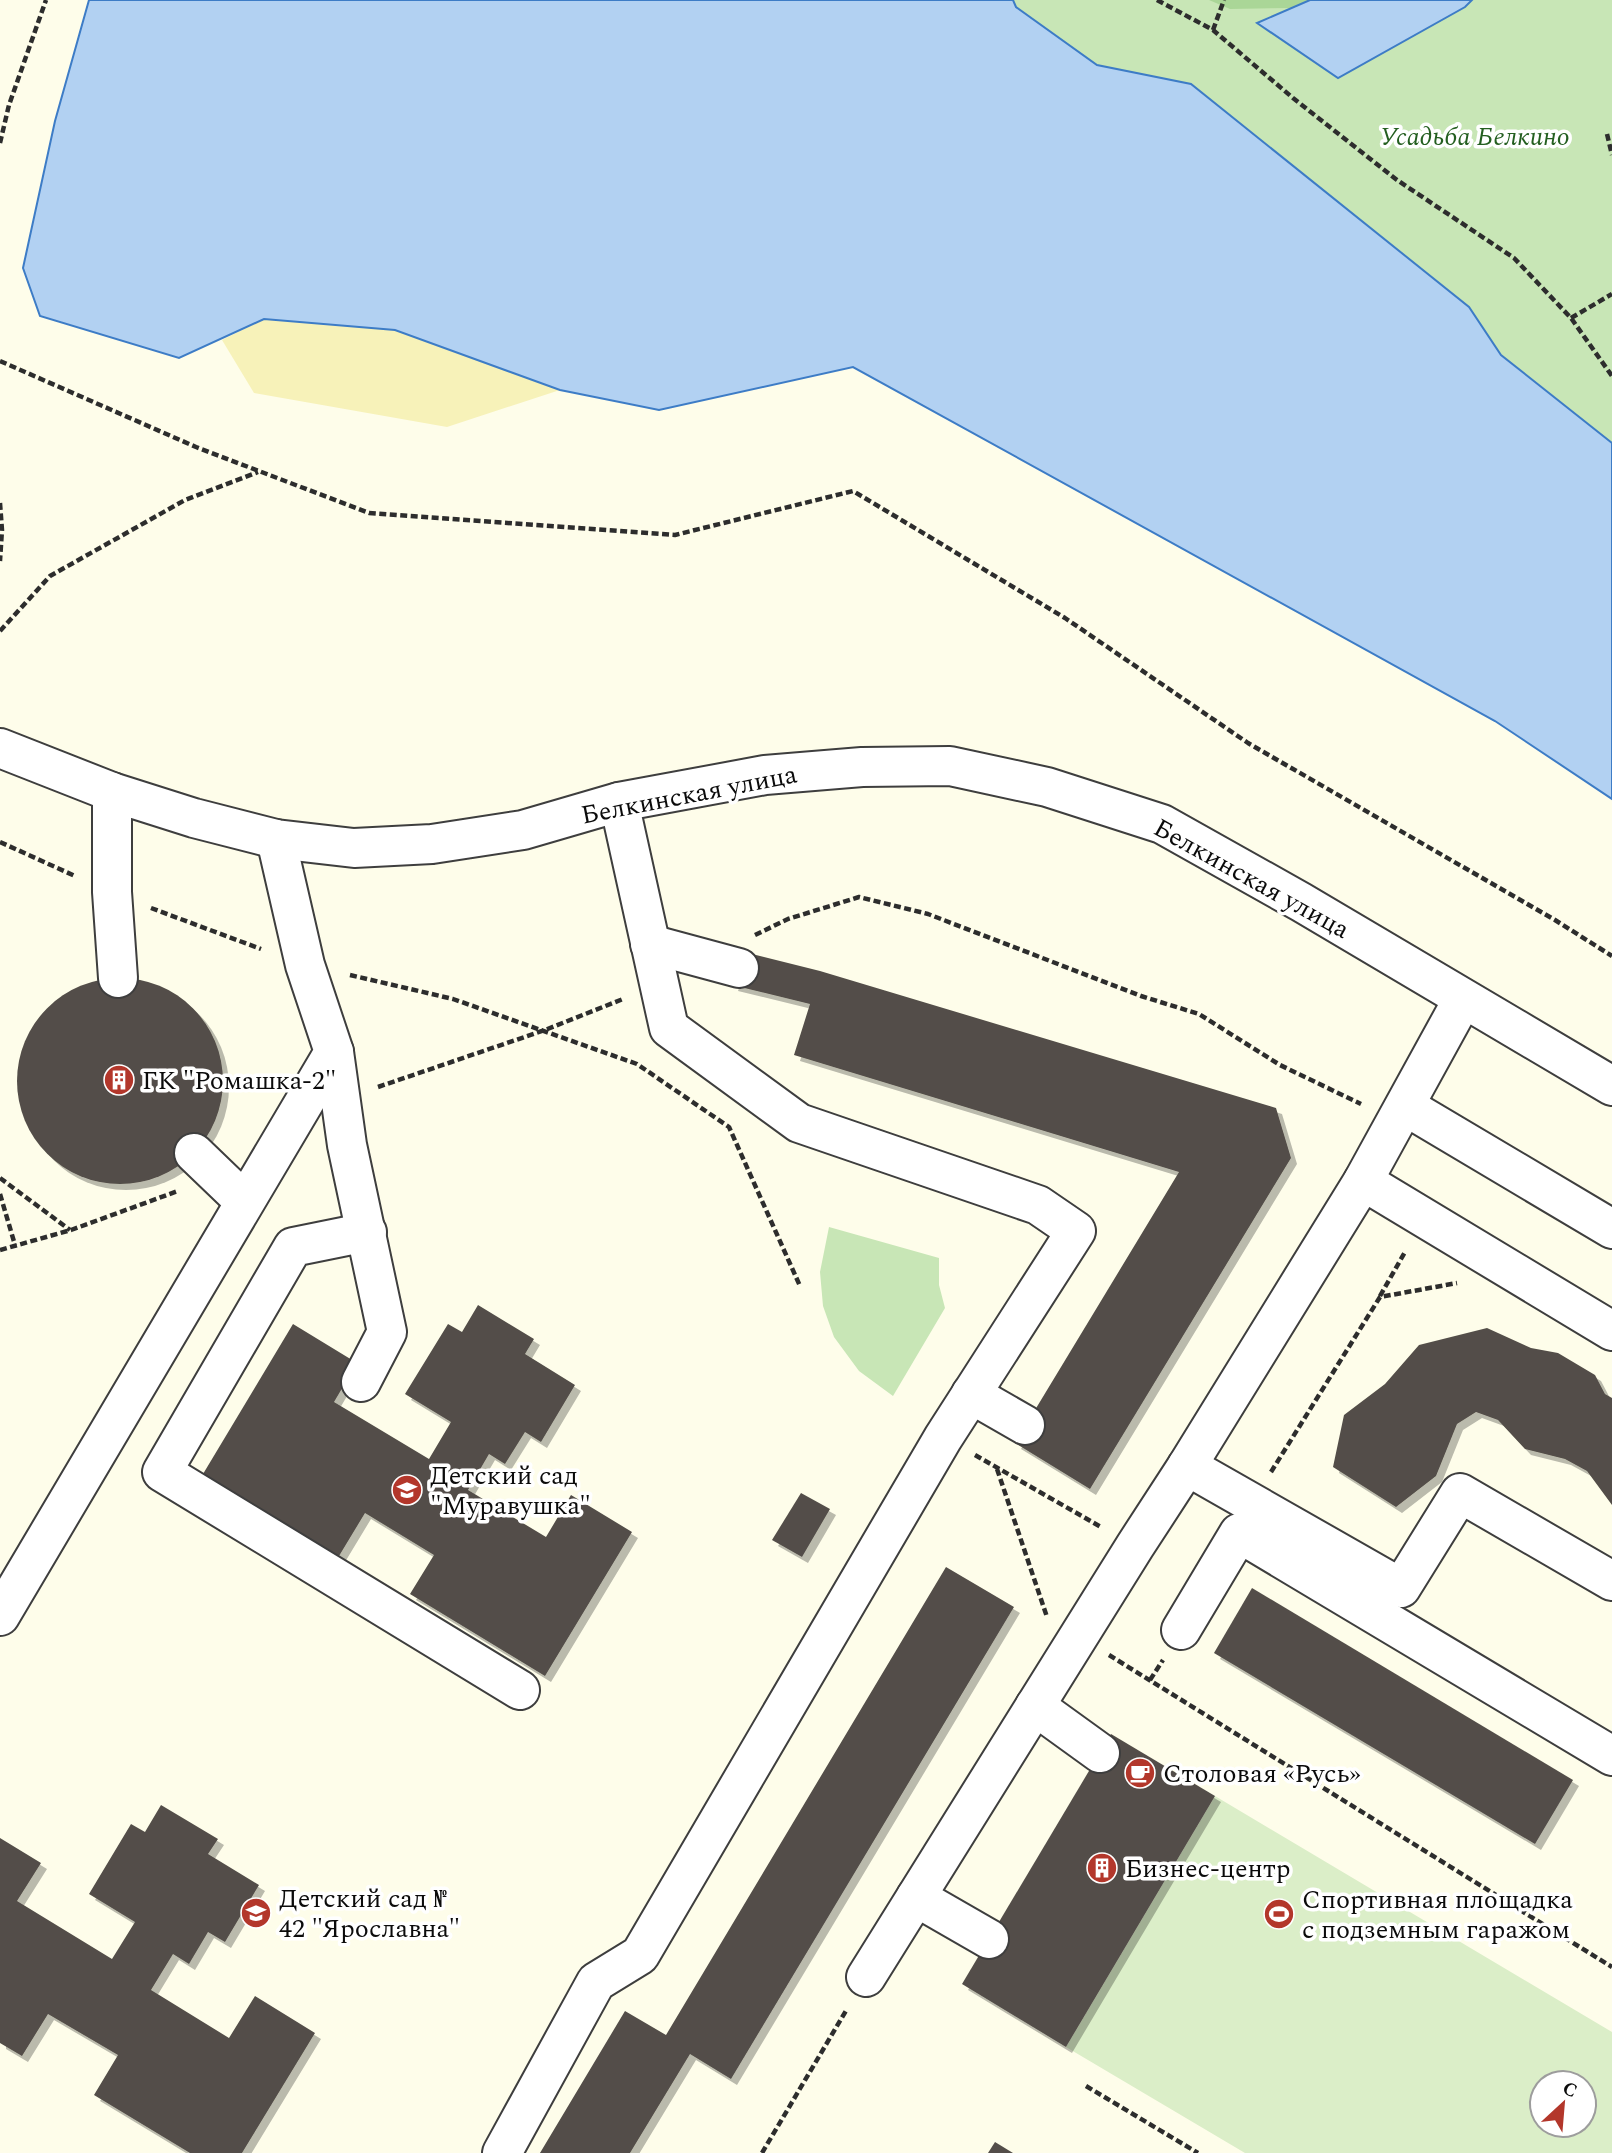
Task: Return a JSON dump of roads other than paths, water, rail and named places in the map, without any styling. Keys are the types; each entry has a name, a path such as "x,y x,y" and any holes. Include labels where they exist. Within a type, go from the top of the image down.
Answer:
{"street":[{"name":"Белкинская улица","path":"0,748 112,792 194,818 276,839 354,848 432,844 523,830 619,802 765,775 862,767 950,766 1047,788 1162,824 1301,902 1612,1086"},
{"path":"112,792 112,892 118,978"},
{"path":"502,2153 596,1982 640,1955 943,1438 1076,1231 1038,1205 799,1123 668,1028 619,802"},
{"path":"276,839 306,965 334,1052 347,1146 387,1332 361,1382"},
{"path":"650,944 723,964"},
{"path":"866,1977 1363,1181 1463,999"},
{"path":"0,1616 219,1177 334,1052"},
{"path":"1401,1113 1612,1229"},
{"path":"1363,1181 1612,1331"},
{"path":"367,1232 293,1247 162,1472 520,1690"},
{"path":"971,1394 1025,1425"},
{"path":"1187,1466 1401,1588 1460,1493 1612,1581"},
{"path":"1181,1630 1240,1533 1612,1756"},
{"path":"1035,1706 1100,1753"},
{"path":"916,1897 989,1940"}],"water":[{"path":"89,0 1013,0 1016,7 1097,65 1191,84 1469,307 1501,355 1612,443 1612,799 1495,721 853,367 659,410 560,390 395,330 264,319 179,358 40,316 23,268 55,121"},
{"path":"1310,0 1472,0 1465,7 1338,78 1257,23"}],"place":[{"name":"ГК \"Ромашка-2\"","path":"119,1080"},
{"name":"Детский сад \"Муравушка\"","path":"407,1490"},
{"name":"Столовая «Русь»","path":"1140,1773"},
{"name":"Бизнес-центр","path":"1102,1868"},
{"name":"Детский сад № 42 \"Ярославна\"","path":"256,1913"},
{"name":"Спортивная площадка с подземным гаражом","path":"1279,1914"}],"park label":[{"name":"Усадьба Белкино","path":"1475,136"}]}
